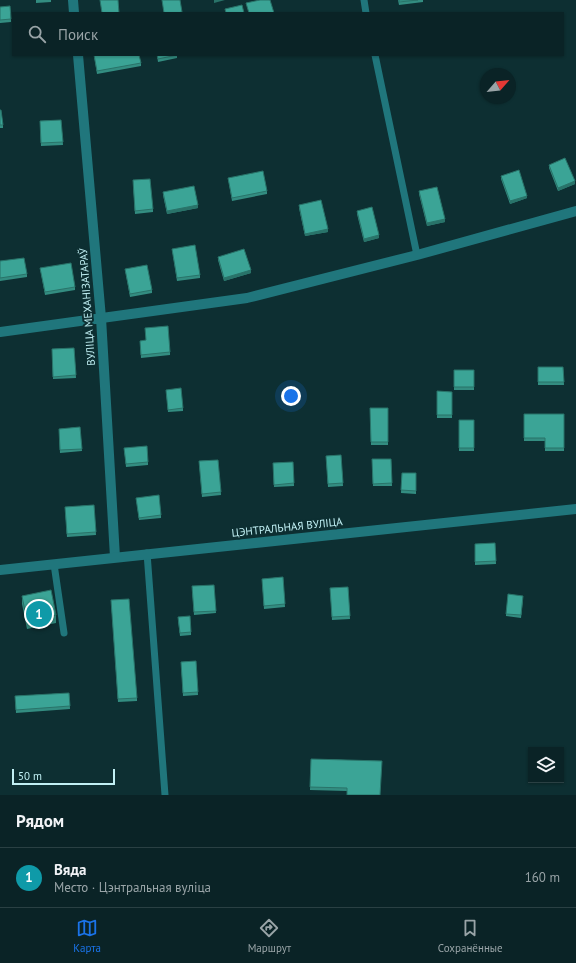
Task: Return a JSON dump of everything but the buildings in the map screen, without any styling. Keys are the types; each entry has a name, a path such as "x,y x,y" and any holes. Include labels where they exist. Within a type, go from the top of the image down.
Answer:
{"street":[{"path":"73,0 74,12"},
{"name":"ВУЛІЦА МЕХАНІЗАТАРАЎ","path":"78,56 101,318 115,557"},
{"path":"0,332 247,298 416,255 576,211"},
{"name":"ЦЭНТРАЛЬНАЯ ВУЛІЦА","path":"0,570 147,553 576,509"}],"lane":[{"path":"364,0 366,12"},
{"path":"375,56 416,255"},
{"path":"147,553 165,795"},
{"path":"54,564 64,633"}],"place":[{"name":"Вяда","path":"39,614"}]}
